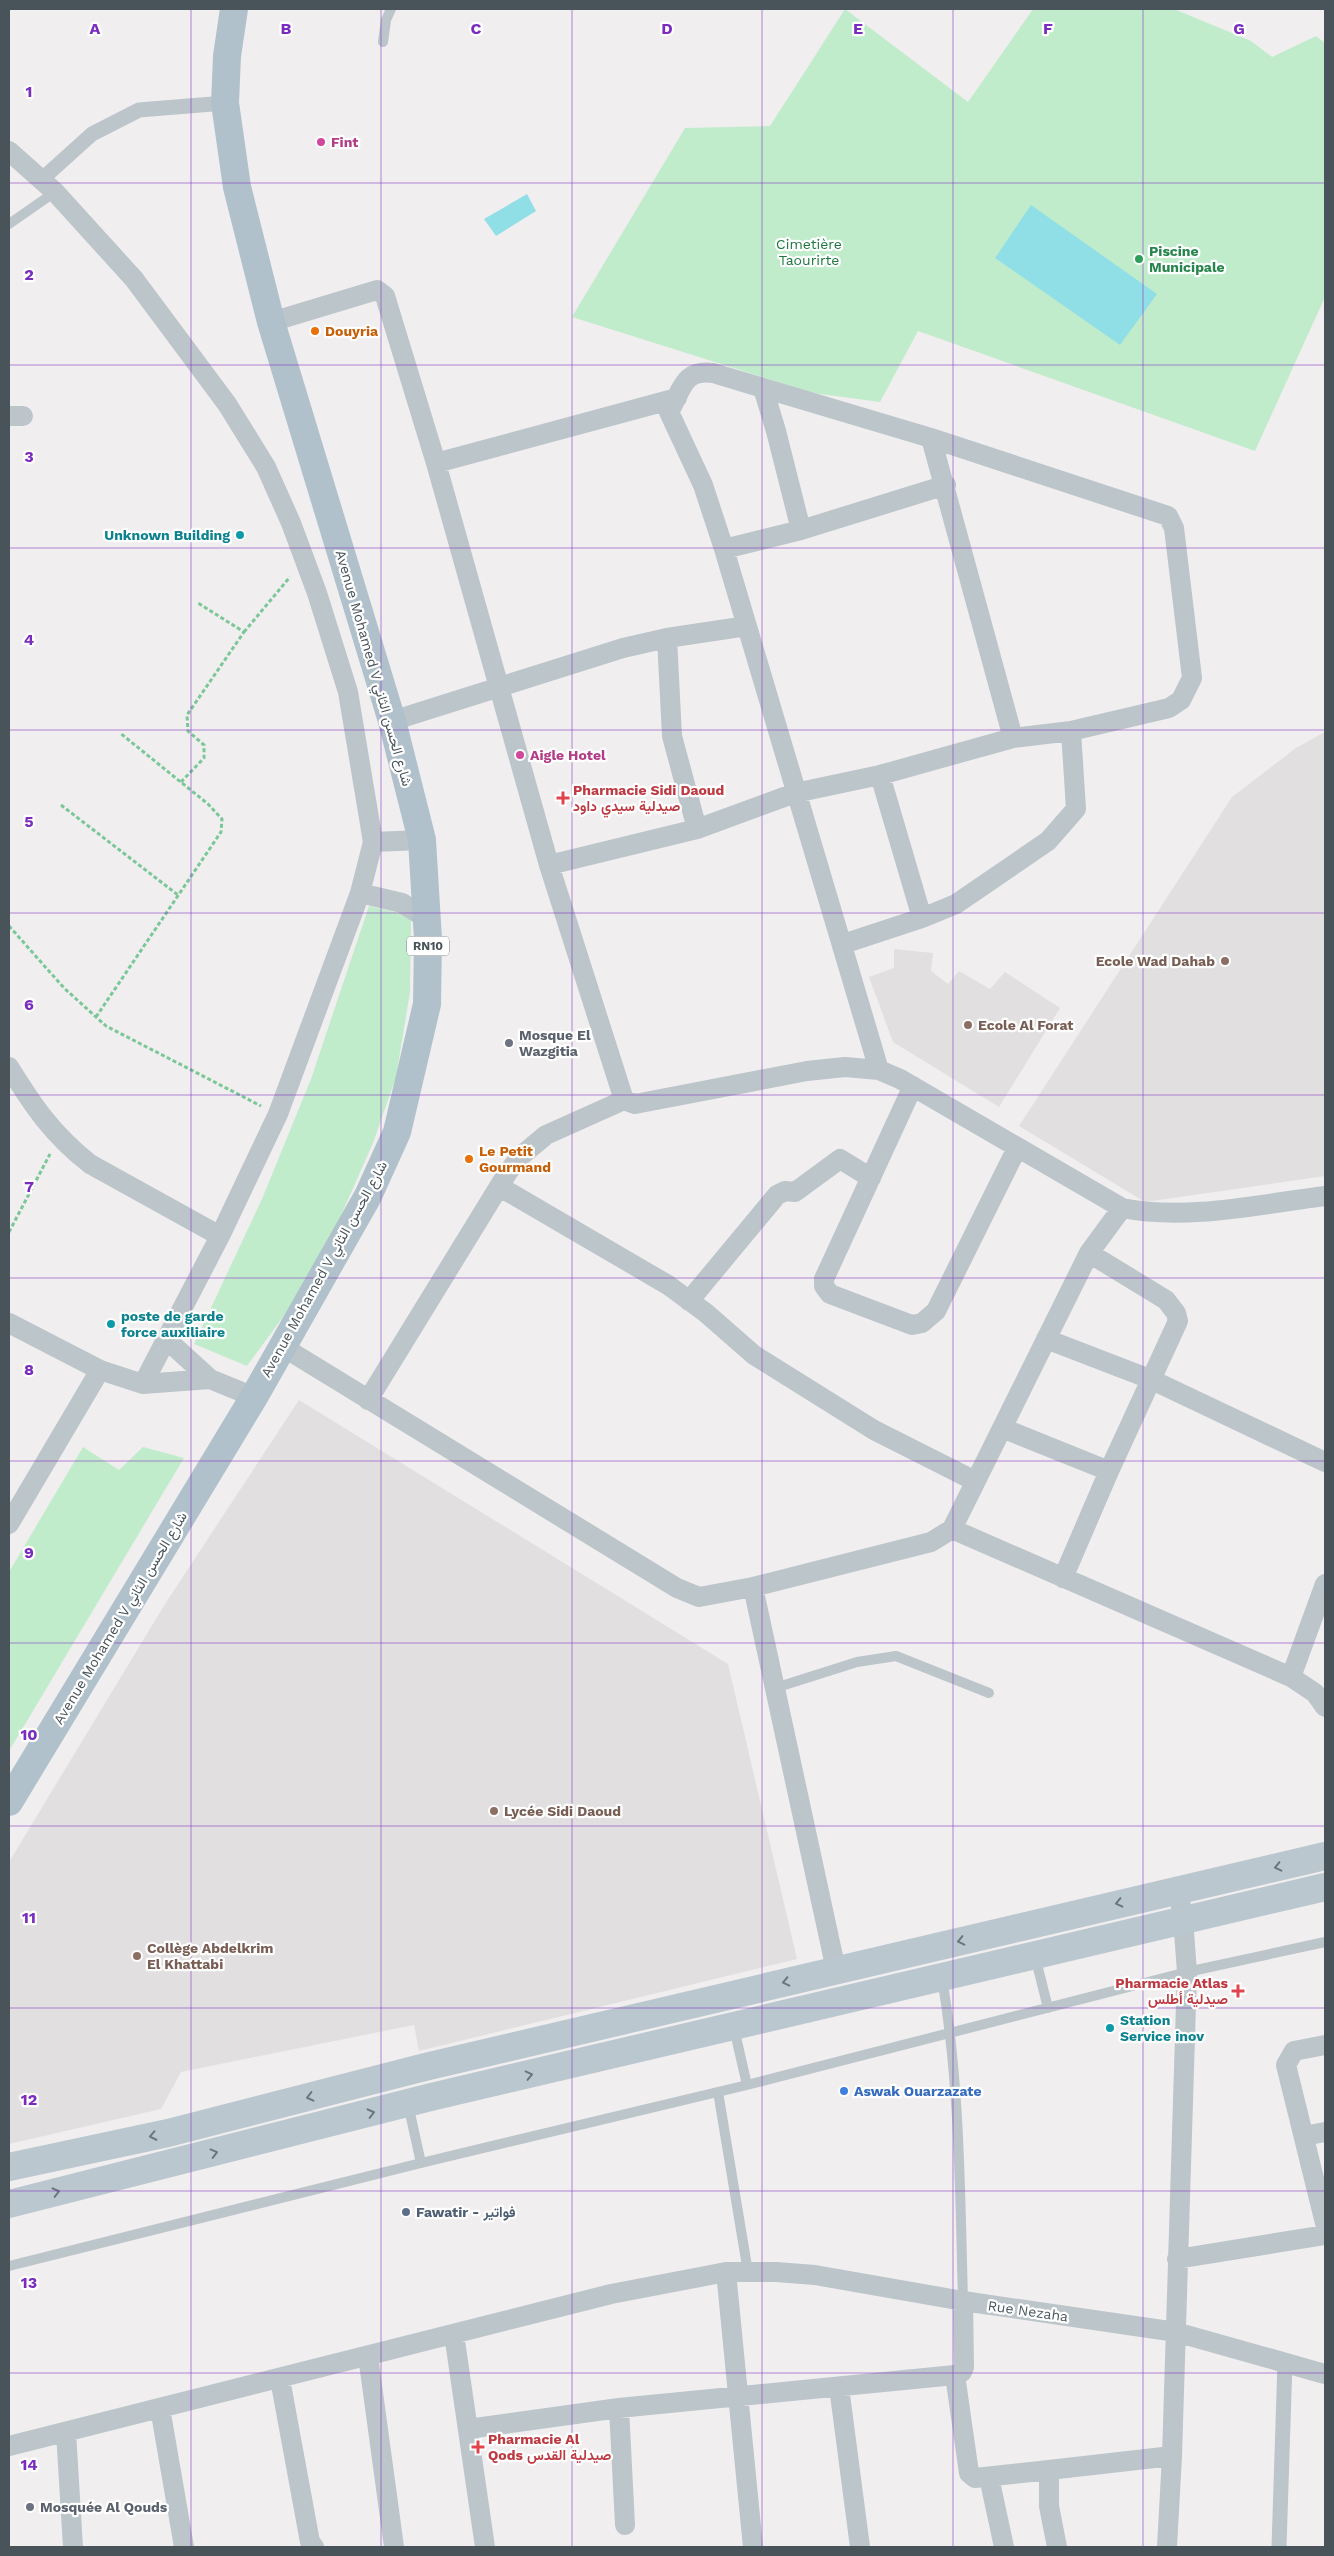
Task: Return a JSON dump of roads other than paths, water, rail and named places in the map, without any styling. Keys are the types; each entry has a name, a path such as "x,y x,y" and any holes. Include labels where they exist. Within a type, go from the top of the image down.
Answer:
{"main road":[{"name":"Avenue Mohamed V شارع الحسن الثاني","path":"9,1802 283,1348 368,1196 397,1132 427,1004 427,919 422,840 392,721 271,322 236,187 225,103 227,56 234,9"},
{"path":"9,2167 168,2133 426,2067 1325,1856"},
{"path":"9,2204 408,2103 1325,1887"},
{"path":"835,1971 843,2001"}],"street":[{"path":"48,186 92,134 139,110 225,103"},
{"path":"9,151 48,186 134,279 227,404 266,467 304,559 348,692 373,842 360,893 278,1114 220,1236 143,1384"},
{"path":"271,322 377,290 386,296 436,463 548,865 624,1100"},
{"path":"548,865 697,829 795,793 880,775 1013,738 1072,731 1169,708 1181,700 1192,678 1172,520 1160,511 931,438 713,373 700,371 690,374 669,412 704,485 795,793 843,944 879,1070"},
{"path":"763,388 801,530"},
{"path":"436,463 677,398"},
{"path":"931,438 946,485 1013,738"},
{"path":"724,549 801,530 946,485"},
{"path":"392,721 623,648 667,638 747,626"},
{"path":"667,638 672,736 697,829"},
{"path":"843,944 922,918 956,904 1048,841 1076,809 1072,731"},
{"path":"880,775 922,918"},
{"path":"373,842 422,840"},
{"path":"360,893 402,903 427,919"},
{"path":"9,1067 40,1116 58,1138 90,1164 220,1236"},
{"path":"368,1400 500,1187 522,1155 546,1135 624,1100 635,1104 807,1071 845,1067 879,1070 912,1086 1122,1208 1146,1213 1189,1213 1325,1196"},
{"path":"912,1086 824,1278 824,1286 830,1294 912,1325 922,1323 936,1311 1017,1148"},
{"path":"689,1301 777,1195 785,1191 794,1192 840,1159 871,1178"},
{"path":"500,1187 668,1285 754,1355 874,1430 975,1481"},
{"path":"283,1348 682,1591 699,1597 753,1587 931,1542 952,1529 1089,1253 1122,1208"},
{"path":"1063,1578 1108,1471 1178,1321 1176,1313 1166,1300 1089,1253"},
{"path":"9,1323 100,1370 143,1384 210,1379"},
{"path":"166,1339 210,1379 254,1396"},
{"path":"1046,1339 1150,1379 1321,1458"},
{"path":"9,1524 100,1370"},
{"path":"1002,1428 1108,1471"},
{"path":"952,1529 1291,1677 1315,1693 1325,1707"},
{"path":"1291,1677 1325,1584"},
{"path":"753,1587 835,1971"},
{"path":"1167,2547 1172,2456 1187,1972 1183,1919 1178,1890"},
{"path":"1325,2045 1294,2051 1286,2065 1325,2223"},
{"path":"1304,2136 1325,2132"},
{"path":"1177,2259 1325,2235"},
{"path":"726,2272 753,2547"},
{"name":"Rue Nezaha","path":"9,2446 611,2294 726,2272 815,2275 963,2302 1176,2332 1325,2374"},
{"path":"468,2429 618,2408 738,2394 839,2387 956,2375 962,2372 964,2368 963,2302"},
{"path":"454,2334 485,2547"},
{"path":"368,2356 394,2547"},
{"path":"1279,2547 1285,2362"},
{"path":"956,2375 970,2473 975,2478 1172,2456"},
{"path":"280,2379 310,2542 314,2547"},
{"path":"839,2387 860,2547"},
{"path":"160,2408 184,2547"},
{"path":"618,2408 625,2525"},
{"path":"66,2432 69,2545"},
{"path":"1049,2470 1049,2506 1057,2547"},
{"path":"989,2477 1004,2547"}],"lane":[{"path":"383,42 386,20 391,9"},
{"path":"9,224 48,186"},
{"path":"775,1688 857,1662 896,1656 989,1692"},
{"path":"9,2266 421,2162 747,2085 1187,1972 1325,1942"},
{"path":"1035,1955 1048,2008"},
{"path":"942,1977 951,2033 958,2104 963,2302"},
{"path":"734,2027 747,2085"},
{"path":"718,2092 748,2272"},
{"path":"408,2103 421,2162"}],"water":[{"path":"527,194 536,211 496,236 484,219"},
{"path":"1031,205 1157,294 1120,345 995,258"}],"place":[{"name":"Fint","path":"321,142"},
{"name":"Piscine Municipale","path":"1139,259"},
{"name":"Douyria","path":"315,331"},
{"name":"Unknown Building","path":"240,535"},
{"name":"Aigle Hotel","path":"520,755"},
{"name":"Pharmacie Sidi Daoud صيدلية سيدي داود","path":"563,798"},
{"name":"Ecole Wad Dahab","path":"1225,961"},
{"name":"Ecole Al Forat","path":"968,1025"},
{"name":"Mosque El Wazgitia","path":"509,1043"},
{"name":"Le Petit Gourmand","path":"469,1159"},
{"name":"poste de garde force auxiliaire","path":"111,1324"},
{"name":"Lycée Sidi Daoud","path":"494,1811"},
{"name":"Collège Abdelkrim El Khattabi","path":"137,1956"},
{"name":"Pharmacie Atlas صيدلية أطلس","path":"1238,1991"},
{"name":"Station Service inov","path":"1110,2028"},
{"name":"Aswak Ouarzazate","path":"844,2091"},
{"name":"Fawatir - فواتير","path":"406,2212"},
{"name":"Pharmacie Al Qods صيدلية القدس","path":"478,2447"},
{"name":"Mosquée Al Qouds","path":"30,2507"}],"park label":[{"name":"Cimetière Taourirte","path":"809,252"}]}
